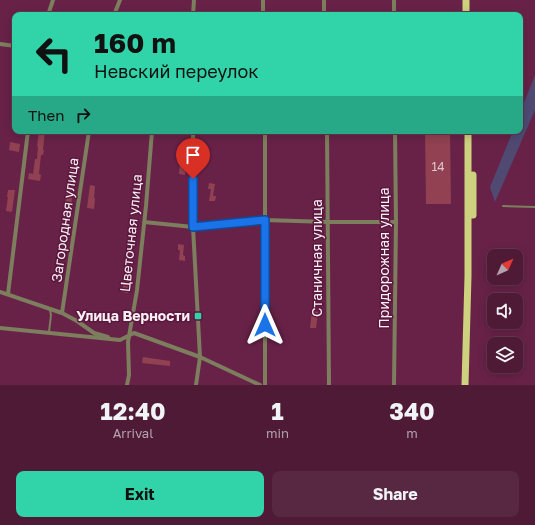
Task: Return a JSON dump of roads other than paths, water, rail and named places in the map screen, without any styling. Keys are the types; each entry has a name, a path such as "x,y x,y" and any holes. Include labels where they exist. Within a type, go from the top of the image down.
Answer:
{"highway":[{"path":"466,0 466,12"},
{"path":"470,0 470,12"},
{"path":"465,385 468,276 468,134"},
{"path":"469,385 473,200 472,134"}],"street":[{"path":"49,12 53,0"},
{"path":"115,12 120,0"},
{"path":"193,12 194,0"},
{"path":"263,0 263,12"},
{"path":"324,0 324,12"},
{"path":"394,0 394,12"},
{"path":"0,44 12,46"},
{"path":"8,294 28,134"},
{"name":"Загородная улица","path":"62,313 89,134"},
{"name":"Цветочная улица","path":"127,385 129,375 129,336 137,290 152,134"},
{"path":"193,134 193,227 200,357 196,385"},
{"path":"265,134 265,385"},
{"name":"Станичная улица","path":"327,134 329,385"},
{"name":"Придорожная улица","path":"394,385 396,222 395,134"},
{"path":"144,222 193,227 265,220 396,222"},
{"path":"0,292 62,313 94,333 120,340"},
{"path":"0,328 120,340 134,333 200,357 260,385"}],"lane":[{"path":"503,206 535,207"},
{"path":"49,333 50,310"}],"place":[{"name":"Улица Верности","path":"198,316"}]}
